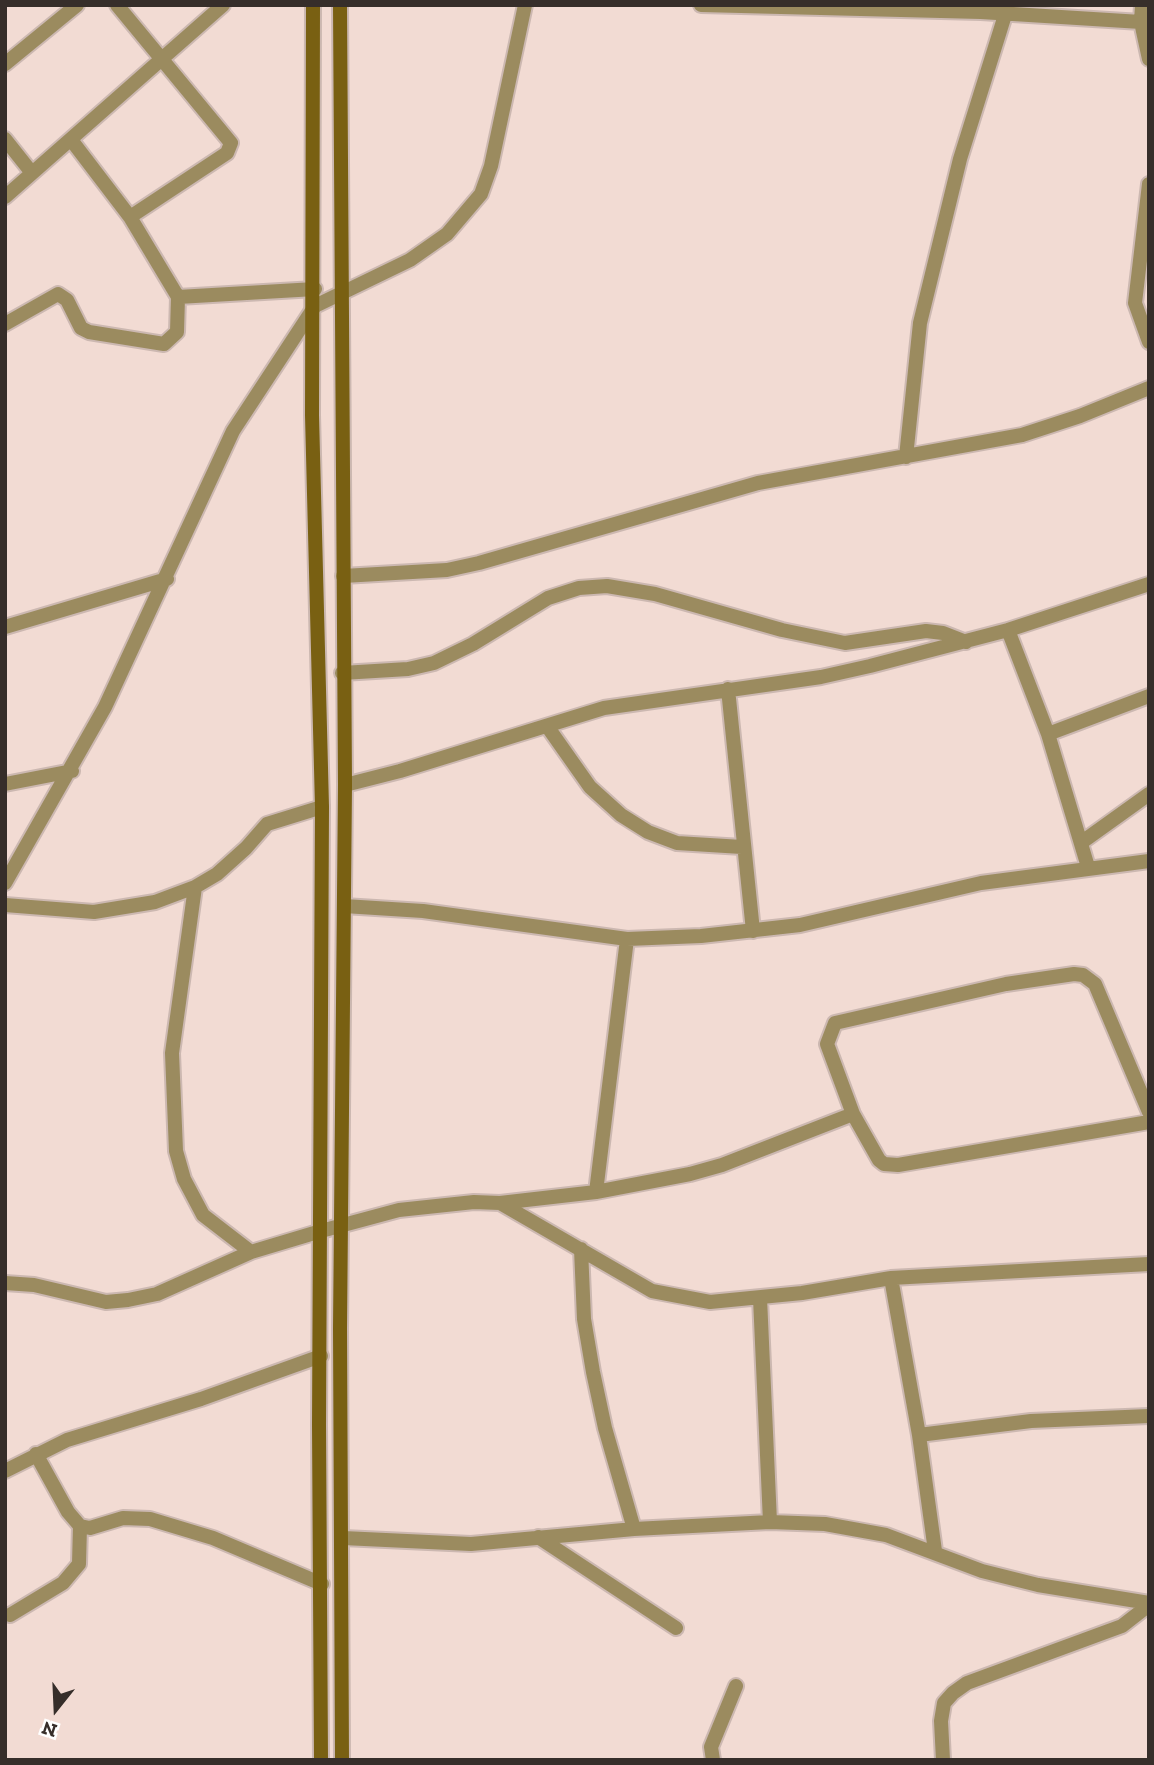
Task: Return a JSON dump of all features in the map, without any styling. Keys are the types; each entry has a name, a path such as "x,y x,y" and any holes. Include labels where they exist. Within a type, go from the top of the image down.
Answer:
{"street":[{"path":"5,64 77,5"},
{"path":"117,5 228,136 231,147 227,153 130,217"},
{"path":"5,197 72,141 161,57 223,5"},
{"path":"313,5 315,306 312,415 322,807 319,1424 321,1760"},
{"path":"340,5 342,669 345,785 344,1227 340,1328 342,1760"},
{"path":"5,883 72,771 167,579 233,431 315,306 410,260 447,234 481,194 491,166 525,5"},
{"path":"701,5 981,9 1005,15 1145,22"},
{"path":"1142,5 1149,59"},
{"path":"906,457 920,323 960,159 1005,15"},
{"path":"5,139 32,173"},
{"path":"5,324 58,294 67,300 81,328 89,332 164,344 177,332 178,297 130,217 72,141"},
{"path":"1149,184 1135,303 1149,342"},
{"path":"178,297 315,289"},
{"path":"343,576 447,570 479,563 758,483 1022,435 1080,416 1149,388"},
{"path":"5,627 167,579"},
{"path":"345,785 604,708 821,677 967,642 1149,584"},
{"path":"318,664 342,669 408,669 433,663 474,644 548,598 579,588 607,586 646,591 782,630 845,643 926,631 943,633 967,642"},
{"path":"1008,630 1048,734 1088,867"},
{"path":"728,689 742,847 753,931"},
{"path":"1048,734 1149,696"},
{"path":"547,726 590,787 630,821 677,843 742,847"},
{"path":"5,784 72,771"},
{"path":"1082,842 1149,794"},
{"path":"5,905 93,912 155,902 195,887 231,863 267,824 322,807"},
{"path":"344,905 423,911 627,939 753,931 833,918 970,885 1088,867 1149,862"},
{"path":"195,887 172,1053 176,1151 184,1179 203,1215 251,1252"},
{"path":"596,1192 627,939"},
{"path":"1149,1112 1095,984 1083,975 1006,984 835,1023 827,1044 853,1114 878,1160 898,1166 1149,1122"},
{"path":"5,1283 34,1285 106,1302 128,1300 158,1294 251,1252 399,1210 474,1202 500,1203 596,1192 722,1165 853,1114"},
{"path":"500,1203 652,1291 710,1302 891,1278 1149,1264"},
{"path":"581,1249 584,1319 593,1372 605,1428 634,1529"},
{"path":"891,1278 919,1435 935,1551"},
{"path":"761,1297 770,1522"},
{"path":"5,1471 36,1454 86,1434 201,1399 321,1356"},
{"path":"919,1435 1031,1421 1149,1416"},
{"path":"36,1454 68,1511 80,1526 90,1528 123,1518 150,1519 213,1538 322,1584"},
{"path":"343,1538 471,1544 634,1529 770,1522 858,1528 935,1551 982,1571 1038,1585 1149,1604"},
{"path":"10,1615 63,1583 79,1564 80,1526"},
{"path":"538,1537 676,1628"},
{"path":"943,1760 941,1721 944,1703 953,1693 967,1683 1122,1626 1149,1604"},
{"path":"713,1760 711,1747 736,1686"}]}
